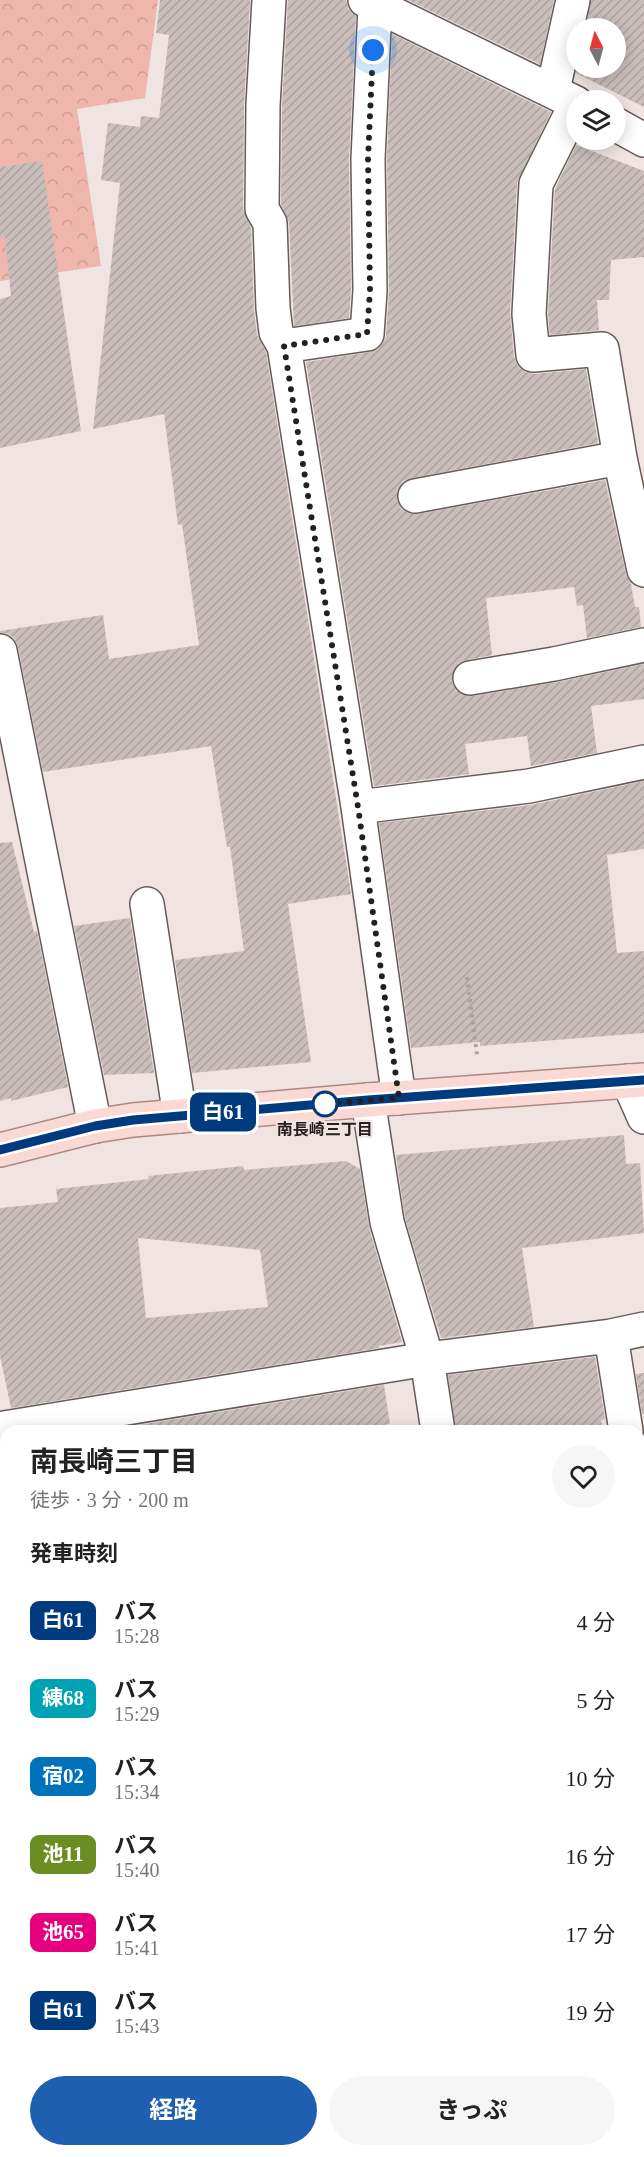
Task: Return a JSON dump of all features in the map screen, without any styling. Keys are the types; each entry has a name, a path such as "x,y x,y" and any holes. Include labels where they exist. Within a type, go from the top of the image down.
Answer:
{"main road":[{"path":"0,1150 95,1126 180,1116 636,1081"}],"street":[{"path":"269,0 263,105 262,209 270,223 273,308 276,332 284,346 358,807 384,1099 387,1222 427,1359 437,1425"},
{"path":"568,90 573,0"},
{"path":"284,346 367,334 370,291 368,159 370,3 566,98"},
{"path":"566,104 536,184 529,314 533,355 602,349 644,570"},
{"path":"626,130 644,140"},
{"path":"415,496 621,458"},
{"path":"470,678 554,664 644,645"},
{"path":"0,651 13,778 95,1126"},
{"path":"358,807 529,786 644,762"},
{"path":"147,904 180,1116"},
{"path":"636,1081 644,1117"},
{"path":"15,1425 427,1359 611,1336 644,1329"},
{"path":"611,1336 625,1425"}],"path":[{"path":"466,977 481,1092"}],"green space":[{"path":"0,0 158,0 145,98 77,109 101,266 0,281"}],"building":[{"path":"160,0 250,0 244,105 243,209 251,228 254,310 257,335 266,352 351,894 288,904 311,1062 192,1073 175,960 244,951 230,847 227,847 211,746 43,772 18,647 14,638 7,633 0,633 0,631 103,615 109,659 199,645 182,524 178,525 164,414 93,429 120,183 101,180 108,123 140,127 141,116 159,118 169,35 156,33"},
{"path":"288,0 346,0 349,10 356,16 349,159 351,290 349,318 294,326 289,222 281,204 282,106"},
{"path":"408,0 554,0 540,64"},
{"path":"591,0 644,0 644,107 626,98 626,90 610,90 586,78 626,78 626,18 588,18"},
{"path":"392,34 551,112 517,183 510,313 514,357 518,366 534,374 586,369 598,443 412,478 403,481 398,489 397,500 401,509 408,513 418,514 605,480 626,574 631,584 635,607 639,607 641,627 587,638 583,605 577,606 574,587 486,598 492,655 459,663 453,671 452,682 456,690 463,695 473,696 558,682 644,664 644,699 591,706 597,753 531,766 527,736 465,744 469,774 374,786 306,362 370,352 378,349 386,336 389,291 387,159"},
{"path":"574,150 589,150 644,171 644,257 611,260 609,300 597,300 599,330 550,335 548,314 555,189"},
{"path":"42,161 81,431 0,448 0,299 11,296 5,237 0,238 0,167"},
{"path":"644,781 644,849 607,855 617,953 644,951 644,1033 480,1046 480,1042 411,1048 379,823 531,805"},
{"path":"12,842 34,932 37,931 68,1087 11,1101 11,1098 0,1101 0,843"},
{"path":"130,918 154,1073 104,1075 74,926"},
{"path":"624,1135 626,1164 640,1163 644,1233 522,1248 534,1327 441,1338 405,1218 396,1155"},
{"path":"346,1161 360,1169 369,1227 402,1342 379,1346 379,1348 11,1408 0,1356 0,1208 58,1202 56,1189 243,1166 244,1170","holes":["138,1238 260,1250 268,1307 146,1318"]},
{"path":"595,1357 605,1419 601,1420 602,1425 455,1425 448,1375"},
{"path":"644,1373 644,1414 642,1414 636,1374"},
{"path":"384,1385 390,1424 383,1425 139,1425"}],"bus line":[{"name":"白61","path":"0,1150 95,1126 133,1120 644,1080"}],"place":[{"name":"南長崎三丁目","path":"325,1104"}],"route":[{"path":"325,1104 321,1104 399,1098 358,807 284,346 367,334 370,291 368,159 373,50"}]}
